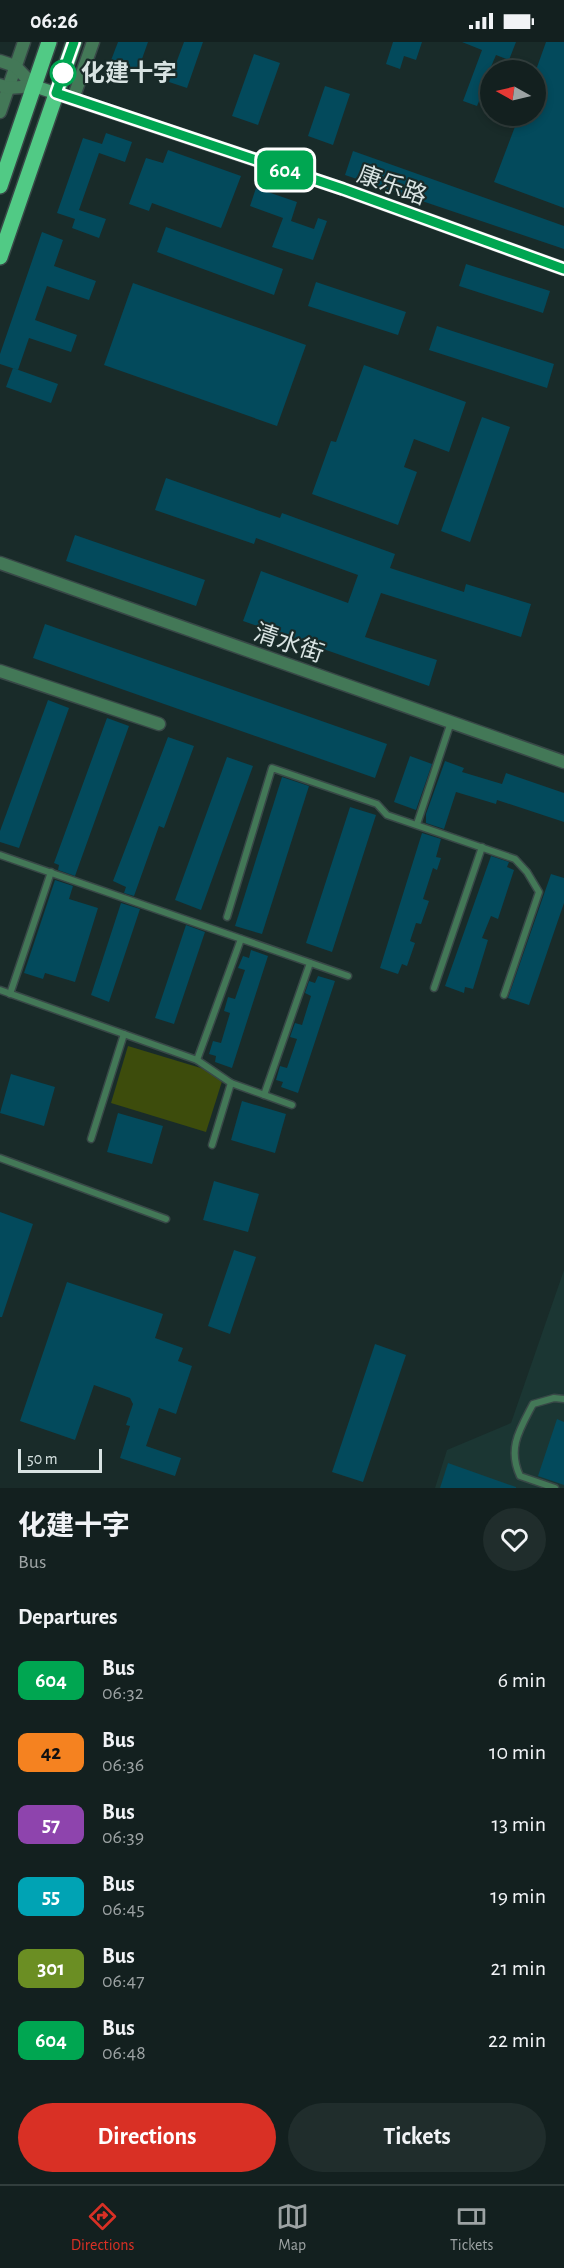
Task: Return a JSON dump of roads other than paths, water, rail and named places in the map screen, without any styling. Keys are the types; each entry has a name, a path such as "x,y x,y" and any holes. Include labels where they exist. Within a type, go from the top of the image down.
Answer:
{"main road":[{"path":"0,186 49,42"},
{"path":"0,257 74,42"},
{"name":"康乐路","path":"34,86 343,189 564,269"}],"street":[{"path":"0,112 4,86 24,42"},
{"path":"73,99 93,42"},
{"name":"康乐路","path":"0,60 15,66 34,86"},
{"name":"康乐路","path":"4,86 34,86"},
{"name":"清水街","path":"0,563 564,762"},
{"path":"0,671 159,724"}],"lane":[{"path":"417,824 451,722"},
{"path":"227,917 272,768 377,804 387,814 515,859 527,872 538,892 504,995"},
{"path":"434,988 482,847"},
{"path":"0,855 348,976"},
{"path":"10,994 51,872"},
{"path":"197,1060 242,939"},
{"path":"264,1095 310,963"},
{"path":"0,990 197,1060 231,1083 292,1105"},
{"path":"91,1139 124,1034"},
{"path":"212,1145 231,1083"},
{"path":"0,1158 166,1219"},
{"path":"555,1488 520,1476 514,1463 515,1446 516,1437 533,1404 554,1398 564,1399"}],"place":[{"name":"化建十字","path":"63,73"}]}
